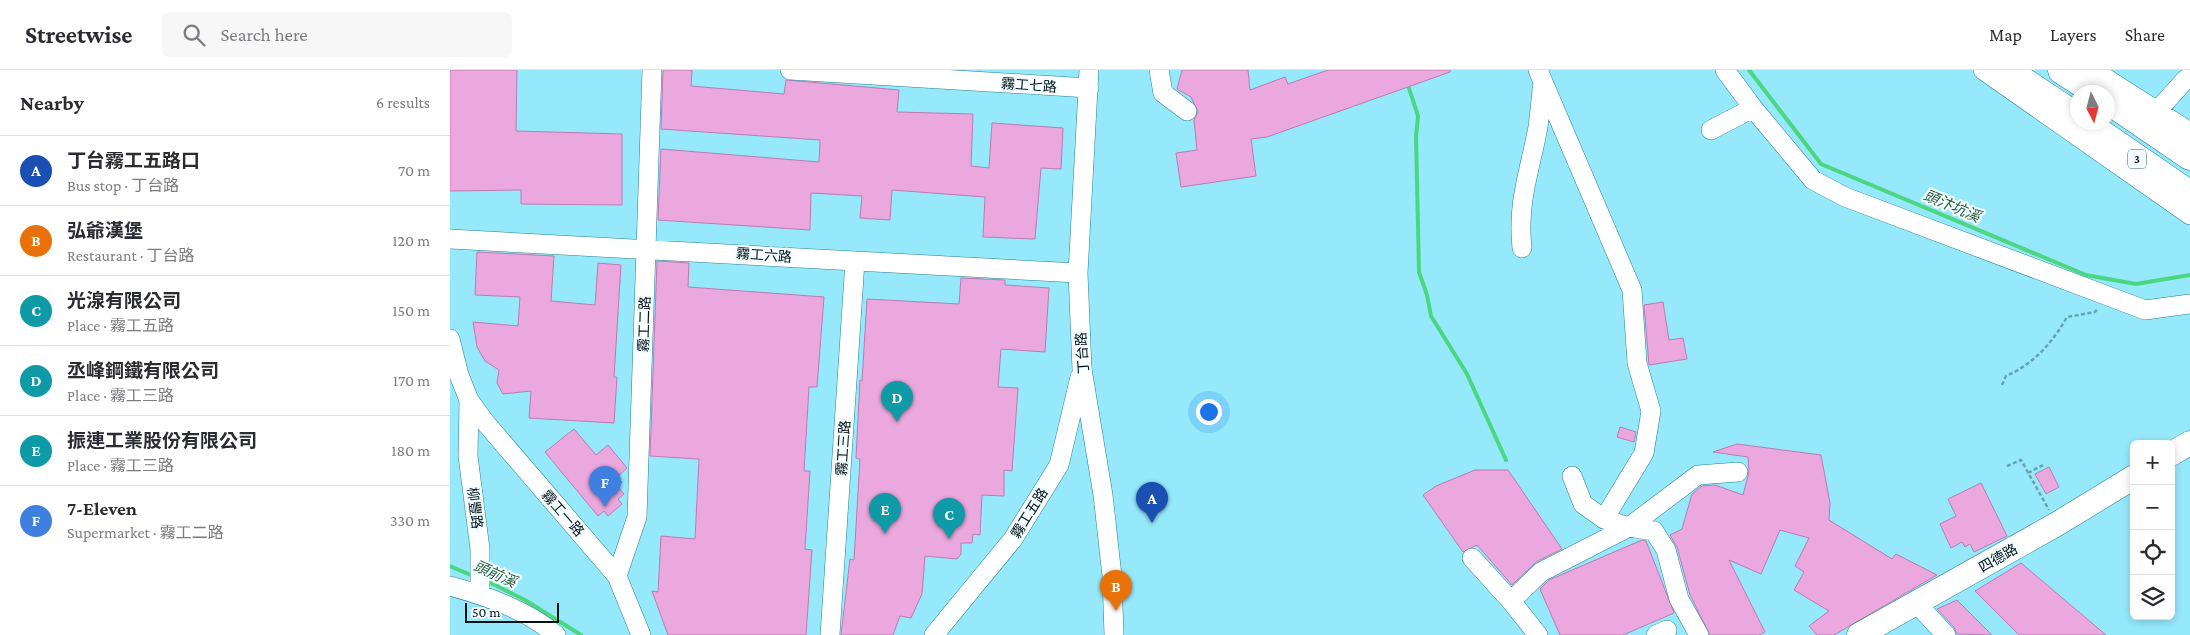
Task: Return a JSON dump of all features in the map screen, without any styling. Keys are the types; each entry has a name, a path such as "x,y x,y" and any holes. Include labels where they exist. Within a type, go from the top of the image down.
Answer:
{"highway":[{"path":"2006,70 2070,113"},
{"path":"2062,70 2085,85"},
{"name":"3","path":"2115,105 2190,156"},
{"name":"3","path":"2096,130 2190,195"}],"main road":[{"path":"2175,452 2190,443"},
{"name":"四德路","path":"1859,635 2057,524 2130,479"}],"street":[{"name":"霧工二路","path":"617,576 637,517 652,70"},
{"name":"霧工七路","path":"790,70 1089,79"},
{"path":"1160,70 1163,93 1187,111"},
{"path":"1724,70 1813,180 1845,197 2144,310 2190,304"},
{"path":"1983,70 2190,215"},
{"path":"2093,70 2190,132"},
{"path":"1522,248 1519,222 1525,180 1538,128 1540,75"},
{"path":"1540,75 1632,290 1637,363 1651,411 1644,453 1604,519"},
{"name":"丁台路","path":"1089,79 1078,272 1082,369 1104,504 1112,576 1114,635"},
{"path":"2157,111 2186,79"},
{"path":"1711,130 1753,108"},
{"name":"霧工六路","path":"450,239 1078,272"},
{"name":"霧工三路","path":"830,635 855,261"},
{"name":"柳豐路","path":"450,339 459,375 470,400 468,456 480,549 480,594"},
{"name":"霧工五路","path":"934,635 1013,540 1059,465 1082,369"},
{"name":"霧工一路","path":"470,400 484,421 617,576 641,635"},
{"path":"1511,601 1541,572 1629,527 1698,475 1738,472"},
{"path":"1572,476 1583,504 1604,519 1629,527 1654,531 1666,550 1679,599 1699,635"},
{"path":"1472,558 1511,601 1538,635"},
{"path":"450,586 480,594 545,626 556,635"},
{"path":"1917,604 1946,635"}],"path":[{"path":"2002,385 2006,376 2020,370 2044,351 2067,317 2095,312 2107,297"},
{"path":"2007,466 2021,460 2057,524"},
{"path":"2028,473 2045,464"}],"building":[{"path":"450,70 517,70 516,131 622,134 622,205 521,204 521,190 450,191"},
{"path":"663,70 692,70 691,86 784,94 786,80 899,90 897,112 973,114 971,166 989,168 992,123 1063,128 1061,169 1041,168 1035,239 983,237 985,197 892,190 890,220 860,218 862,196 811,193 810,230 658,220 661,149 819,162 820,140 661,129"},
{"path":"1182,70 1248,70 1250,90 1285,77 1288,84 1328,70 1450,70 1450,72 1267,137 1251,139 1256,176 1181,187 1176,153 1197,150 1194,120 1198,112 1191,97 1177,89"},
{"path":"477,252 554,256 551,301 595,305 598,263 621,265 614,377 617,377 614,423 529,418 531,391 503,394 497,383 499,370 485,361 477,347 473,322 518,326 520,297 475,295"},
{"path":"657,261 689,263 688,287 824,297 817,387 809,387 804,471 810,471 805,549 812,550 806,635 668,635 652,591 658,592 661,536 695,539 699,459 650,456"},
{"path":"961,278 1005,280 1005,285 1049,288 1045,352 1001,349 998,387 1018,388 1012,471 1004,470 1004,496 982,495 980,535 973,534 972,543 961,543 961,554 957,559 925,556 922,594 911,618 900,616 893,635 841,635 850,559 854,560 860,459 856,458 867,299 959,304"},
{"path":"1663,302 1669,340 1683,338 1687,359 1649,365 1644,305"},
{"path":"1620,427 1636,432 1634,442 1617,437"},
{"path":"574,429 596,455 608,445 627,468 617,477 622,482 617,486 624,494 618,499 622,504 608,516 604,511 598,516 545,452"},
{"path":"1737,444 1821,455 1830,503 1829,520 1892,559 1896,554 1937,575 1834,635 1817,635 1809,626 1829,611 1794,590 1804,572 1795,566 1809,538 1780,530 1761,574 1729,560 1765,632 1759,635 1710,635 1690,595 1677,547 1670,535 1682,529 1692,494 1702,486 1715,485 1743,495 1749,472 1748,457 1713,452"},
{"path":"2049,467 2059,487 2046,494 2035,474"},
{"path":"1475,470 1508,470 1562,549 1536,562 1512,585 1477,545 1463,552 1423,495 1436,486"},
{"path":"1981,483 2007,536 1974,552 1970,544 1965,547 1962,542 1951,548 1940,524 1956,516 1948,499"},
{"path":"1642,540 1646,541 1674,613 1623,635 1560,635 1540,589 1549,580"},
{"path":"2021,563 2106,635 2019,635 1975,591"},
{"path":"1957,600 1992,635 1957,634 1954,627 1937,609"}],"waterway":[{"name":"頭汴坑溪","path":"1749,70 1821,164 2086,275 2136,284 2190,275"},
{"path":"1407,82 1418,116 1416,137 1419,272 1427,295 1431,316 1467,374 1506,460"},
{"name":"頭前溪","path":"450,566 473,576"},
{"name":"頭前溪","path":"487,581 525,600 581,635"}],"place":[{"name":"丞峰鋼鐵有限公司","path":"897,422"},
{"name":"7-Eleven","path":"605,507"},
{"name":"丁台霧工五路口","path":"1152,523"},
{"name":"振連工業股份有限公司","path":"885,534"},
{"name":"光湶有限公司","path":"949,539"},
{"name":"弘爺漢堡","path":"1116,611"}]}
